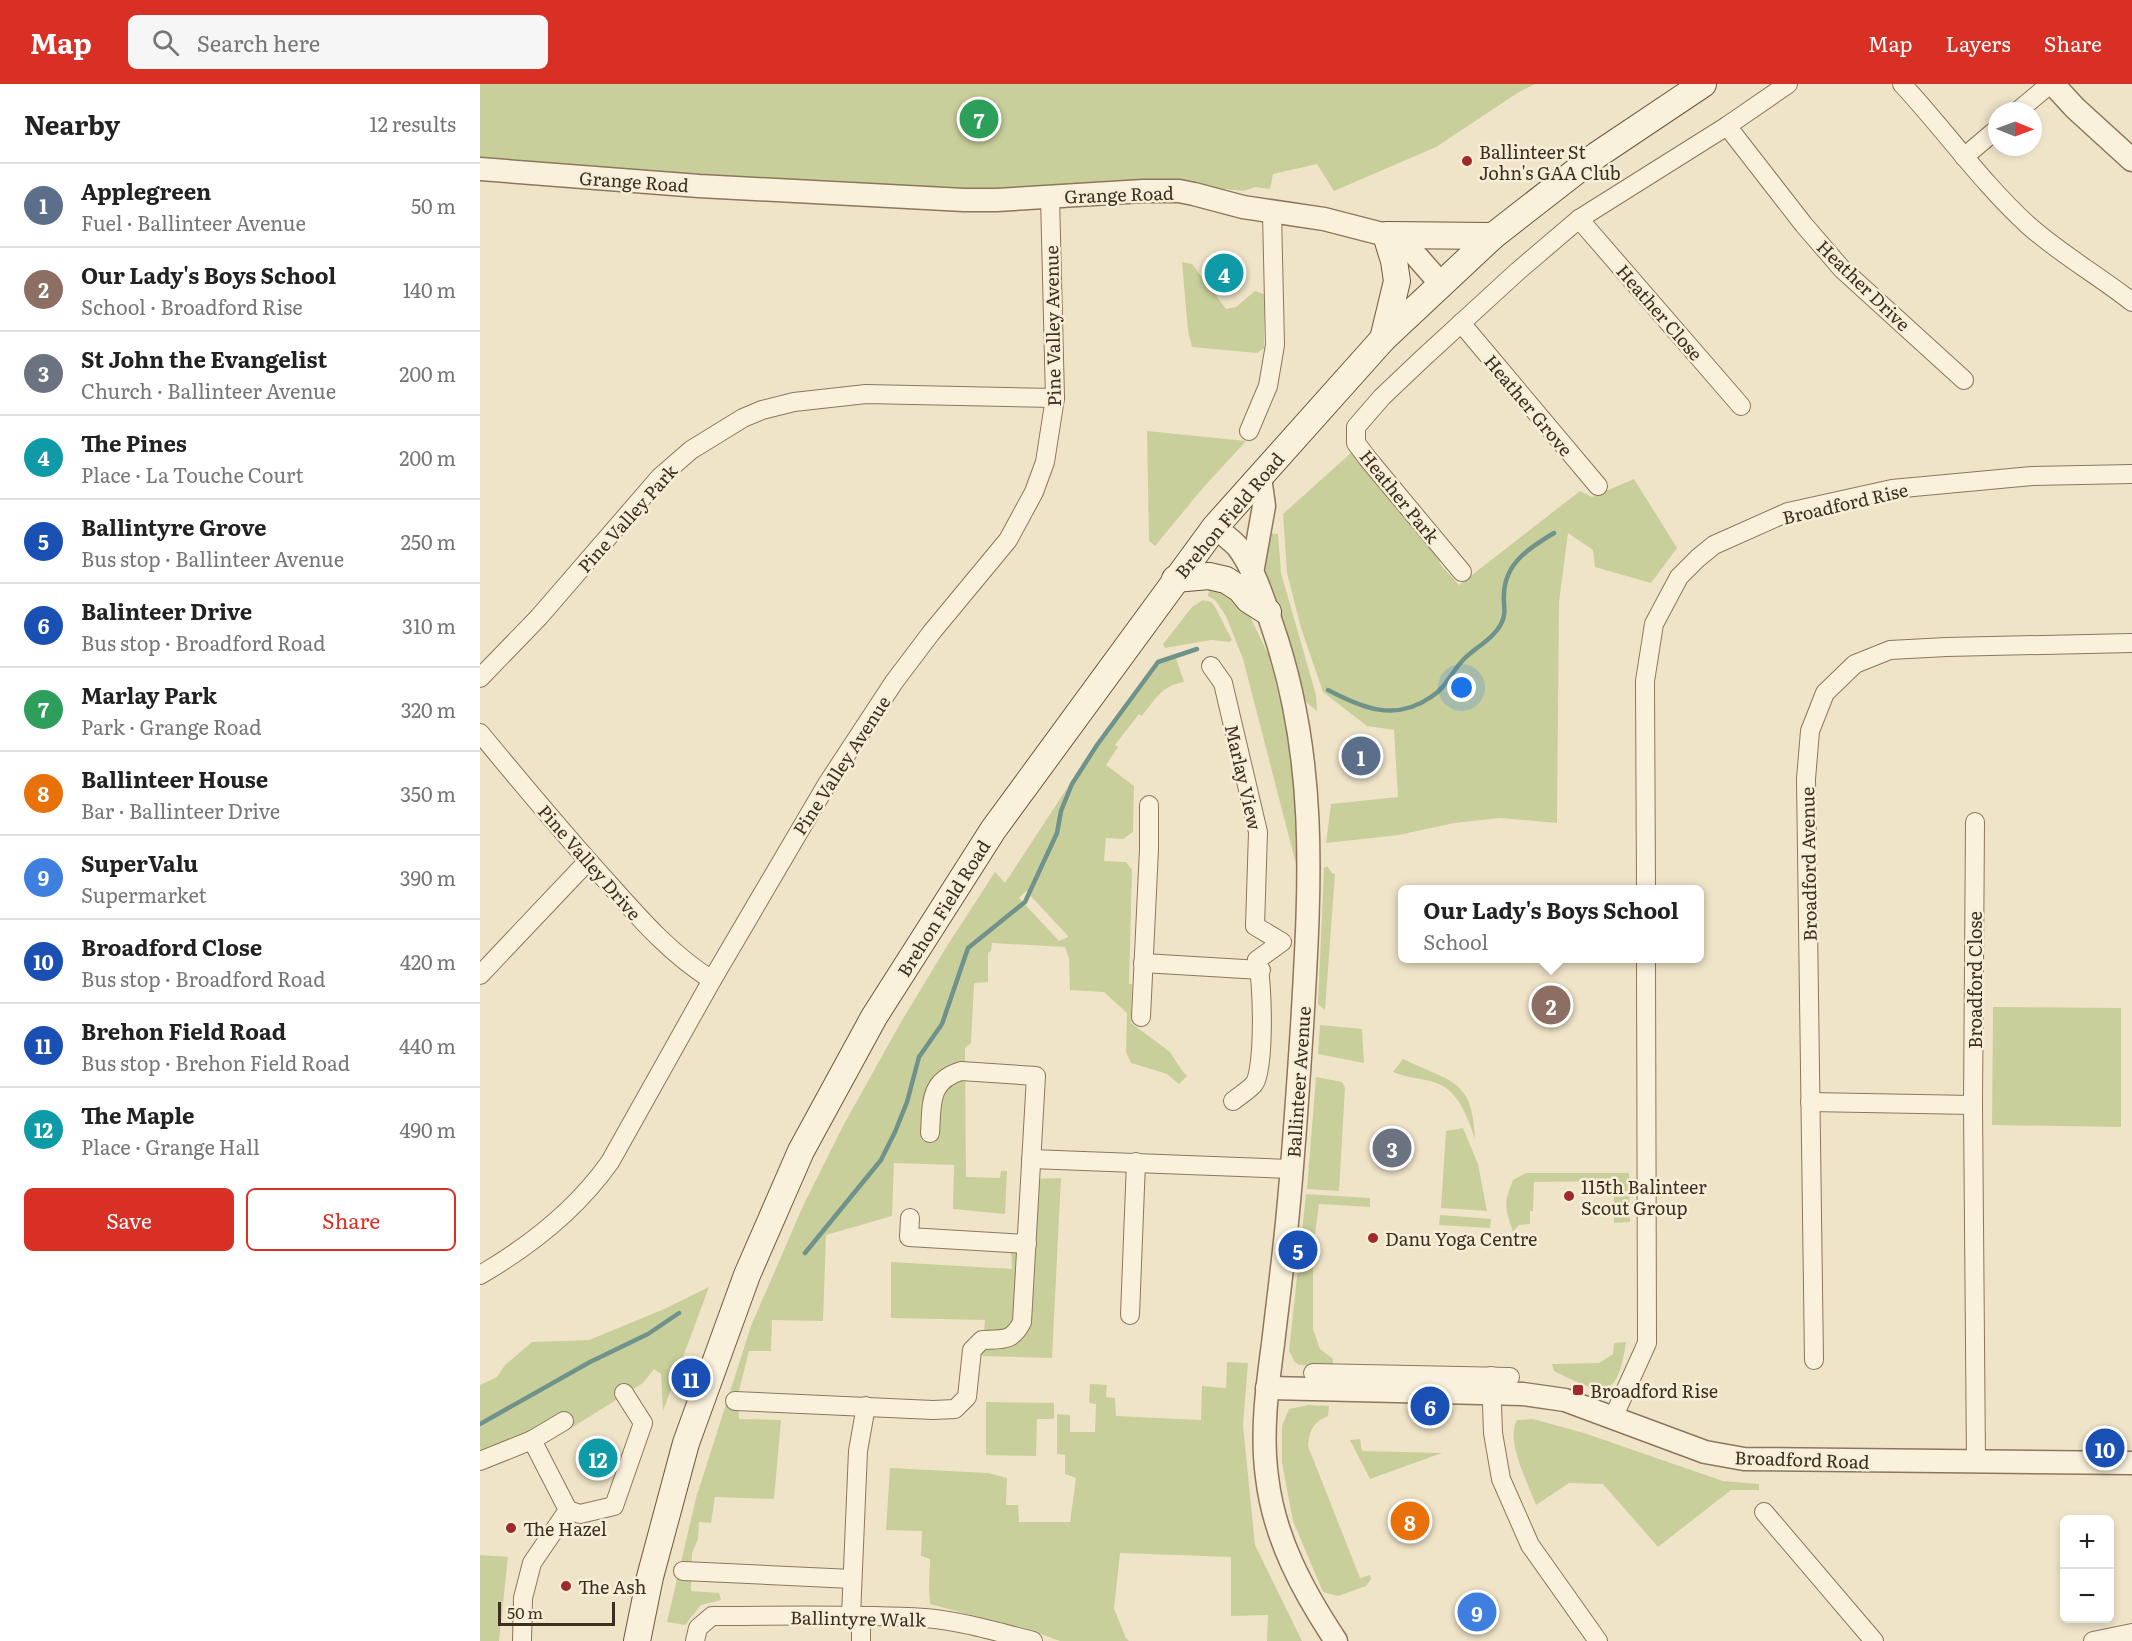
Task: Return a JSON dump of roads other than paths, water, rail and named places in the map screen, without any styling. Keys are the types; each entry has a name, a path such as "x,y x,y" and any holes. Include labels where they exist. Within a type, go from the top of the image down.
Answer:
{"main road":[{"path":"1441,284 1493,236 1597,155 1702,84"},
{"path":"1383,339 1397,281 1386,235 1493,236"},
{"name":"Brehon Field Road","path":"637,1641 650,1577 686,1443 747,1275 801,1151 874,1017 993,830 1215,527 1383,339 1441,284"},
{"path":"1175,579 1209,576 1226,580 1240,589 1249,600 1268,612"}],"street":[{"path":"1461,323 1579,219 1727,126 1788,84"},
{"path":"1902,84 1996,194 2028,225 2057,249 2132,302"},
{"path":"2029,102 2051,84 2132,160"},
{"name":"Heather Drive","path":"1727,126 1804,225 1842,269 1964,380"},
{"path":"1964,157 1988,137"},
{"name":"Grange Road","path":"480,169 593,179 903,198 997,200 1179,191 1272,213 1324,219 1386,235 1412,251 1441,284"},
{"name":"Pine Valley Avenue","path":"480,1275 518,1252 546,1230 586,1194 610,1162 711,980 821,793 894,682 931,633 1008,540 1034,492 1044,462 1055,398 1050,197"},
{"path":"1249,431 1268,386 1275,345 1272,213"},
{"name":"Heather Close","path":"1579,219 1741,406"},
{"name":"Heather Park","path":"1461,323 1364,417 1356,427 1356,442 1462,572"},
{"name":"Heather Grove","path":"1461,323 1598,486"},
{"name":"Pine Valley Park","path":"480,678 539,617 660,477 692,450 743,418 762,410 794,402 866,394 1055,398"},
{"name":"Broadford Rise","path":"1646,885 1645,681 1654,624 1679,577 1698,558 1714,545 1788,512 1892,489 2032,476 2132,474"},
{"path":"1252,573 1264,506 1260,477"},
{"name":"Ballinteer Avenue","path":"1215,527 1238,548 1246,560 1268,612 1287,670 1303,755 1310,836 1307,944 1292,1169 1267,1388 1266,1467 1271,1502 1290,1563 1336,1641"},
{"name":"Broadford Avenue","path":"1814,1360 1806,779 1810,731 1825,693 1855,664 1890,650 2132,643"},
{"name":"Marlay View","path":"1211,666 1223,684 1258,832 1255,926 1282,942"},
{"name":"Pine Valley Drive","path":"480,733 588,861 678,957 711,980"},
{"path":"1141,1017 1149,805"},
{"name":"Broadford Close","path":"1975,822 1973,1105 1976,1462"},
{"path":"480,975 588,861"},
{"path":"1233,1101 1254,1083 1258,1075 1262,1023 1261,970 1257,960 1282,942 1307,944"},
{"path":"1143,963 1261,970"},
{"path":"1613,1418 1647,1343 1646,963"},
{"path":"735,1401 933,1410 955,1408 967,1397 972,1350 982,1340 1005,1339 1016,1335 1022,1322 1036,1076 961,1071 952,1074 938,1085 933,1094 930,1133"},
{"path":"1810,1102 1973,1105"},
{"path":"1031,1159 1292,1169"},
{"path":"1130,1316 1136,1162"},
{"path":"910,1218 909,1237 1027,1244"},
{"path":"1313,1373 1338,1382"},
{"path":"1510,1377 1491,1385 1493,1433 1502,1479 1530,1545 1598,1641"},
{"name":"Broadford Road","path":"1267,1388 1338,1382 1491,1385 1523,1394 1565,1400 1705,1452 1744,1459 2132,1463"},
{"path":"532,1440 568,1510 580,1514 614,1506 643,1423 624,1393"},
{"path":"861,1641 852,1579 858,1451 866,1406"},
{"path":"480,1461 532,1440 564,1421"},
{"path":"522,1638 523,1598 532,1563 568,1510"},
{"path":"1764,1512 1874,1641"},
{"path":"683,1571 852,1579"},
{"name":"Ballintyre Walk","path":"695,1641 698,1628 712,1616 927,1618 1033,1641"},
{"path":"2093,1641 2132,1633"}],"waterway":[{"path":"1328,690 1366,707 1392,711 1418,705 1431,697 1441,689 1464,659 1498,629 1504,616 1505,583 1514,565 1527,551 1554,533"},
{"path":"805,1253 881,1160 907,1102 919,1057 942,1024 968,948 1025,902 1057,833 1061,811 1072,784 1097,745 1158,662 1197,649"},
{"path":"480,1424 590,1362 648,1334 679,1313"}],"place":[{"name":"Marlay Park","path":"979,119"},
{"name":"Ballinteer St John's GAA Club","path":"1467,161"},
{"name":"The Pines","path":"1224,273"},
{"name":"Applegreen","path":"1361,756"},
{"name":"Our Lady's Boys School","path":"1551,1005"},
{"name":"St John the Evangelist","path":"1392,1148"},
{"name":"115th Balinteer Scout Group","path":"1569,1196"},
{"name":"Danu Yoga Centre","path":"1373,1238"},
{"name":"Ballintyre Grove","path":"1298,1250"},
{"name":"Brehon Field Road","path":"691,1378"},
{"name":"Broadford Rise","path":"1578,1390"},
{"name":"Balinteer Drive","path":"1430,1406"},
{"name":"Broadford Close","path":"2105,1448"},
{"name":"The Maple","path":"598,1458"},
{"name":"Ballinteer House","path":"1410,1521"},
{"name":"The Hazel","path":"511,1528"},
{"name":"The Ash","path":"566,1586"},
{"name":"SuperValu","path":"1477,1612"}]}
